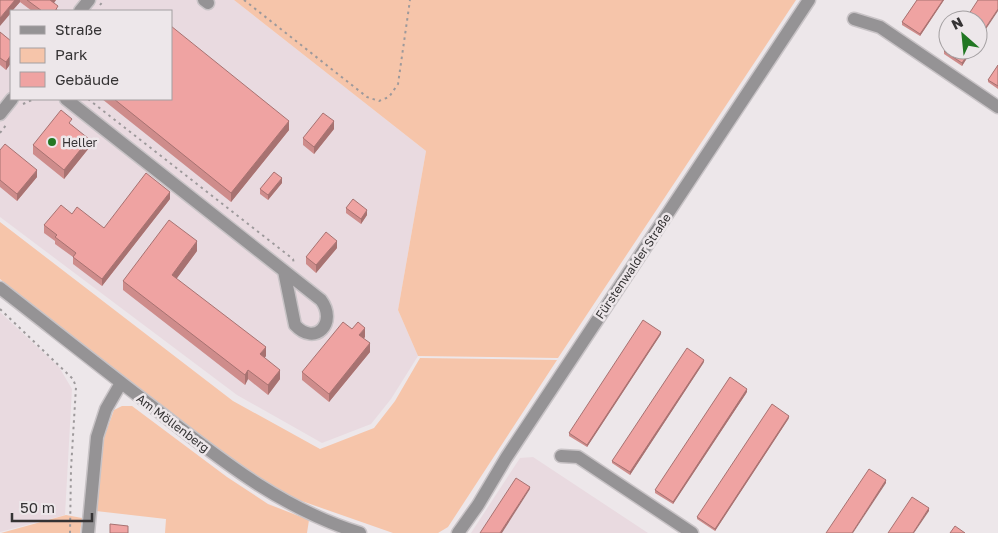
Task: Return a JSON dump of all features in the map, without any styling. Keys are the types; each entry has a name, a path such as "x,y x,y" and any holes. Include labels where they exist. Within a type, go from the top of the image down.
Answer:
{"street":[{"path":"81,10 89,0"},
{"name":"Fürstenwalder Straße","path":"458,533 810,0"},
{"path":"854,19 880,27 998,107"},
{"path":"0,114 11,100"},
{"path":"67,100 316,295 326,306 328,321 318,333 309,334 301,332 295,325 286,273"},
{"name":"Am Möllenberg","path":"0,288 232,468 275,496 303,511 360,533"},
{"path":"88,533 98,438 106,409 121,383"},
{"path":"560,456 578,457 692,533"}],"path":[{"path":"244,0 367,97 379,101 389,97 398,84 410,0"},
{"path":"89,100 293,259 294,264 286,273"},
{"path":"0,309 73,379 76,387 71,469 70,533"}],"shaded area":[{"path":"0,0 234,0 426,151 398,310 418,356 391,399 371,424 322,443 237,395 0,217"},
{"path":"0,312 59,367 72,389 65,515 0,532"},
{"path":"533,457 648,533 471,533 520,458"}],"green space":[{"path":"234,0 796,0 558,358 418,356 398,310 426,151"},
{"path":"0,222 233,401 320,449 374,428 395,401 420,358 557,360 448,527 438,533 393,533 273,491 123,378 0,279"},
{"path":"122,406 132,406 227,477 268,504 309,520 307,533 165,533 166,519 96,511 102,443 114,410"},
{"path":"66,515 82,518 80,533 1,533"}],"building":[{"path":"0,0 15,0 0,18"},
{"path":"27,0 50,0 58,6 56,10 41,10"},
{"path":"917,0 943,0 920,34 902,22"},
{"path":"978,0 998,0 998,9 988,24 988,10 972,10"},
{"path":"172,27 289,121 231,193 115,100 172,100"},
{"path":"0,32 10,40 10,56 6,62 0,58"},
{"path":"998,65 998,86 988,80"},
{"path":"61,110 72,119 69,123 89,139 64,170 33,145"},
{"path":"323,113 334,121 314,147 303,138"},
{"path":"5,144 37,170 17,194 0,180 0,150"},
{"path":"274,172 282,178 268,195 260,189"},
{"path":"146,173 170,192 102,279 73,257 76,253 55,237 57,235 44,225 61,205 72,214 77,207 104,228"},
{"path":"353,199 367,210 361,219 346,208"},
{"path":"169,220 197,241 172,275 266,347 260,354 280,370 268,385 248,370 245,375 123,281"},
{"path":"326,232 337,241 316,265 306,257"},
{"path":"643,320 661,332 587,445 569,433"},
{"path":"343,322 352,329 358,322 365,328 359,335 370,343 329,394 302,372"},
{"path":"687,348 704,360 630,472 612,461"},
{"path":"730,377 747,389 673,502 655,490"},
{"path":"772,404 789,416 715,529 697,517"},
{"path":"869,469 886,480 852,533 826,533"},
{"path":"516,478 530,487 500,533 480,533"},
{"path":"912,497 929,508 913,533 888,533"},
{"path":"110,524 128,526 128,533 110,533"},
{"path":"955,526 965,533 950,533"}],"place":[{"name":"Heller","path":"52,142"}]}
